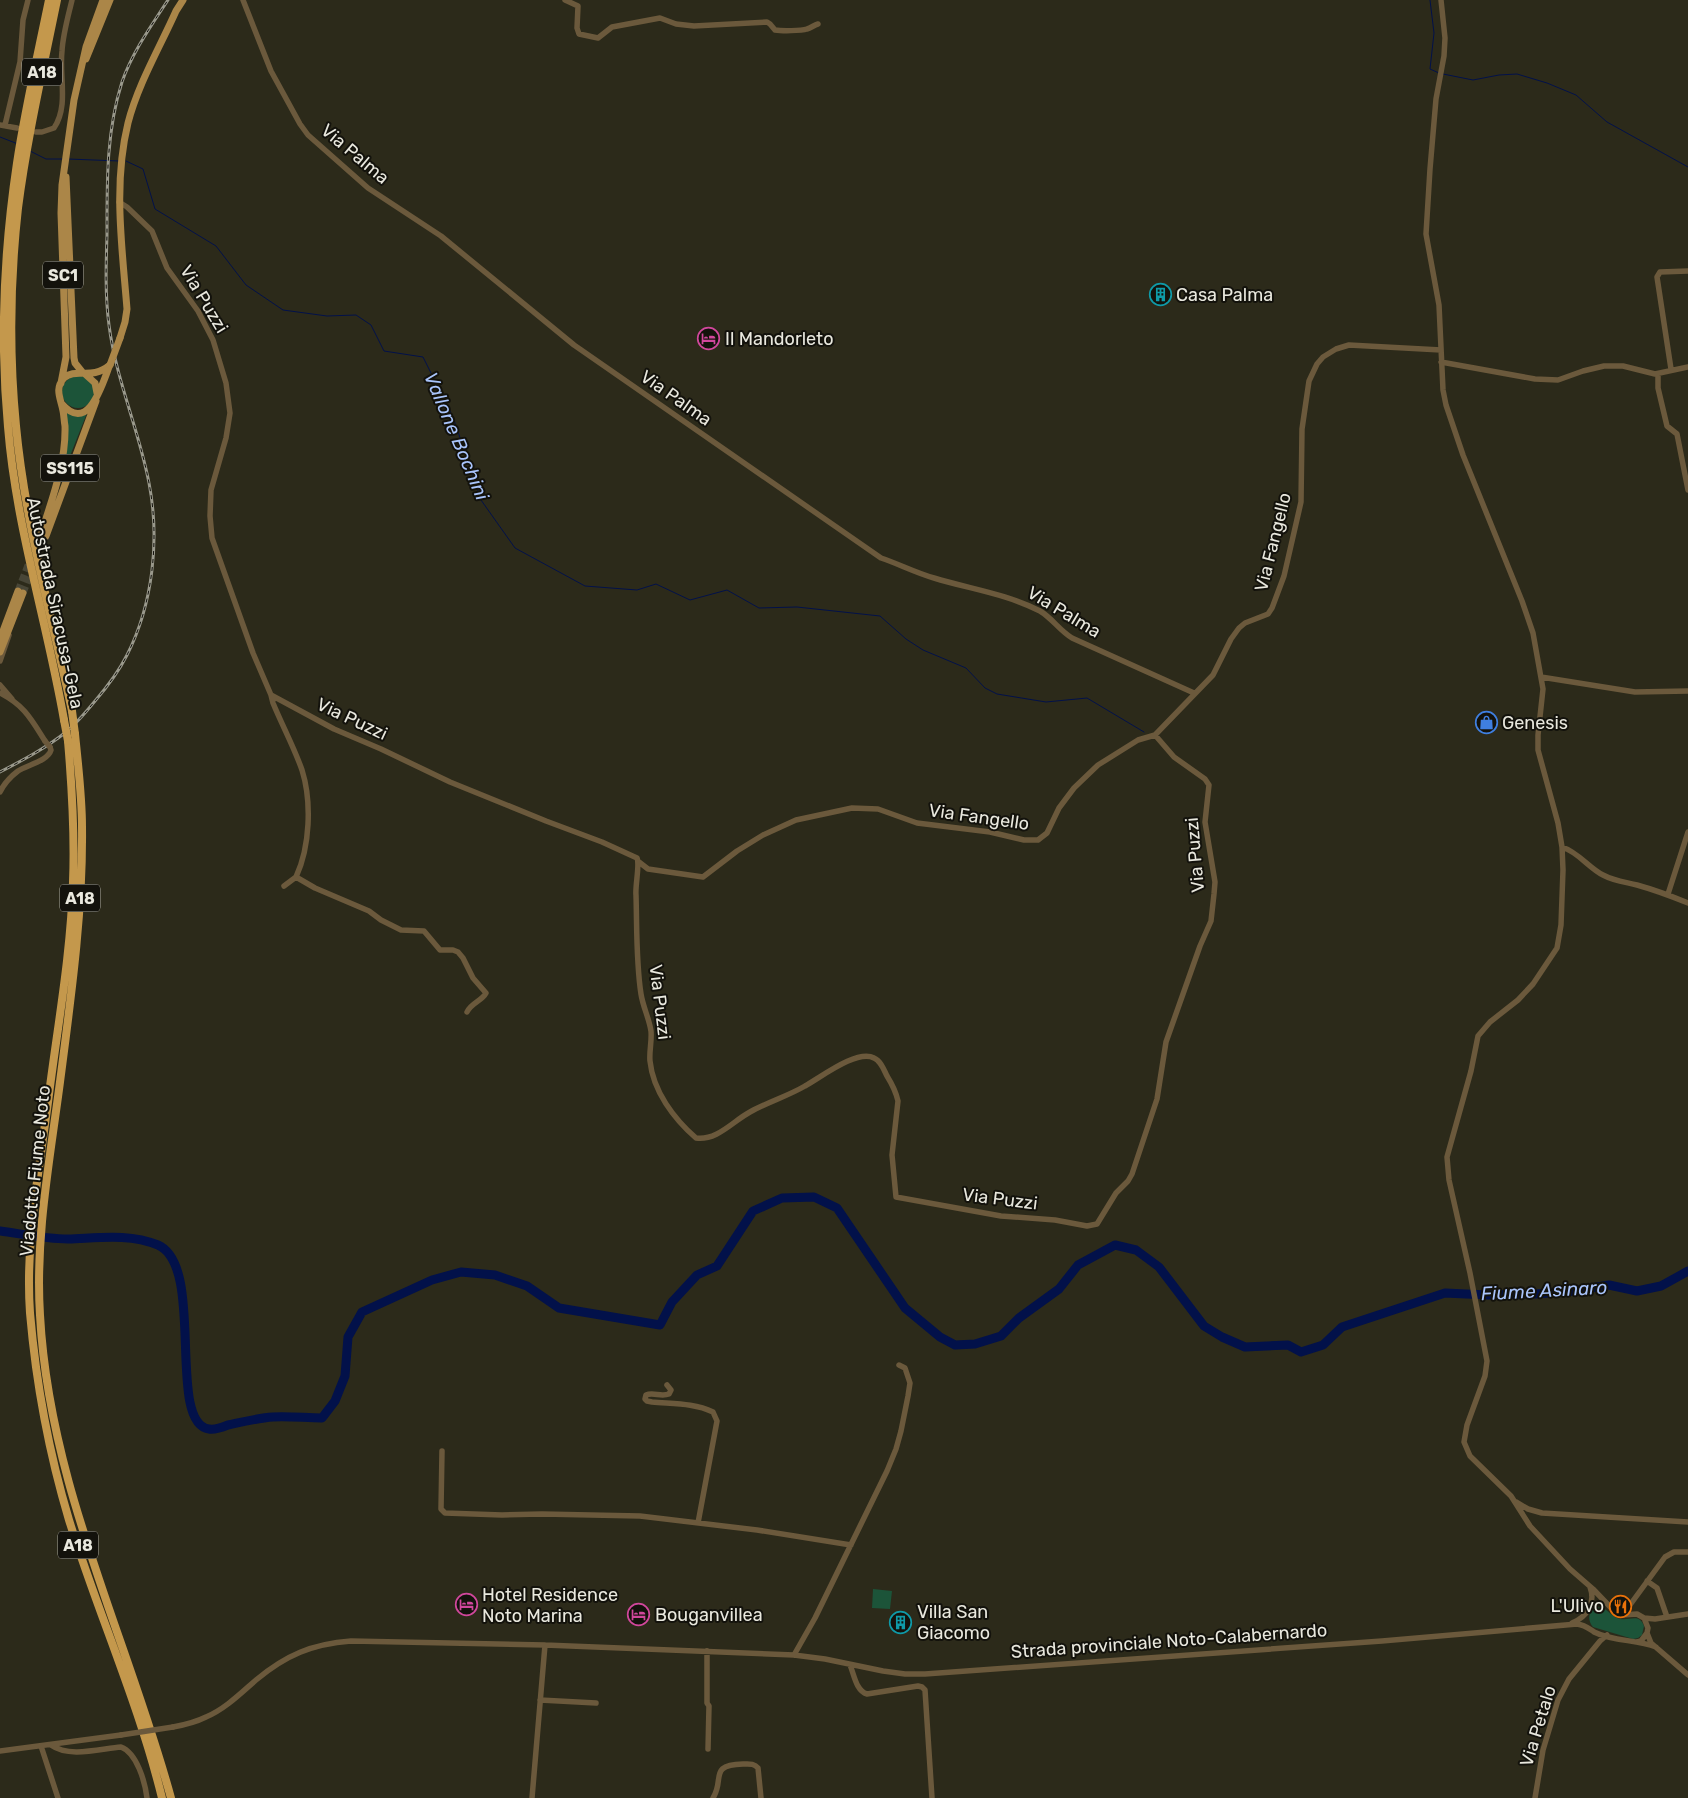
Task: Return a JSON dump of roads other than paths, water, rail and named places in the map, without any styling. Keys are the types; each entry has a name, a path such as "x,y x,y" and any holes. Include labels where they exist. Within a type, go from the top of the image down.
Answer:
{"highway":[{"name":"A18","path":"21,163 49,0"},
{"name":"A18","path":"24,142 57,0"},
{"name":"Autostrada Siracusa-Gela","path":"21,163 11,334 16,427 34,542 72,712 82,826 81,884 76,947 62,1062"},
{"name":"Autostrada Siracusa-Gela","path":"21,163 6,263 3,325 8,428 17,500 25,543 59,689 68,741 74,826 73,883 68,946 53,1061"},
{"name":"Viadotto Fiume Noto","path":"53,1061 33,1216 29,1283 30,1313 40,1395 54,1464 69,1519 148,1748 162,1798"},
{"name":"Viadotto Fiume Noto","path":"62,1062 43,1216 39,1284 42,1351 58,1446 76,1511 156,1746 171,1798"}],"main road":[{"path":"65,167 74,100 86,46 103,0"},
{"path":"83,63 110,0"},
{"path":"110,365 100,372 68,375 61,383 58,392 60,401 67,408 81,412 90,408 97,398 110,365 120,338 125,322 127,308 119,202 122,152 128,121 140,89 176,11 183,0"},
{"name":"SC1","path":"65,167 74,358 75,363 84,374"},
{"name":"SC1","path":"61,383 66,358 61,213 65,167"},
{"path":"84,374 95,383 97,398"},
{"name":"SS115","path":"60,401 65,428 62,460 43,535 97,398"},
{"path":"0,639 21,592 11,626 0,652"}],"street":[{"path":"17,128 2,125 20,62 23,20 28,0"},
{"path":"36,132 54,128 61,114 63,88 62,47 72,0"},
{"name":"Via Palma","path":"243,0 271,71 308,135 368,188 441,236 574,345 880,558 933,578 996,594 1022,603 1042,612 1062,632 1072,638 1194,693"},
{"path":"565,0 576,3 578,6 577,28 579,34 598,38 612,27 660,18 676,24 694,26 767,22 775,30 800,31 818,24"},
{"path":"1441,0 1445,38 1444,56 1440,75 1430,169 1426,234 1439,305 1441,362 1446,405 1463,455 1522,601 1532,633 1541,677 1542,701 1538,750 1558,822 1563,870 1561,925 1557,948 1532,984 1518,1000 1490,1022 1478,1036 1471,1071 1447,1157 1449,1180 1485,1348 1485,1376 1466,1425 1464,1442 1470,1456 1516,1502 1528,1509 1542,1514 1688,1522"},
{"name":"Via Puzzi","path":"119,202 127,207 152,231 168,268 198,311 213,340 226,383 230,413 226,438 211,490 210,522 212,538 253,653 271,694 334,729 450,782 637,858 639,862 636,876 636,894 641,994 651,1030 650,1060 654,1079 662,1097 696,1138 707,1138 716,1134 750,1112 806,1086 838,1065 870,1057 879,1061 898,1101 892,1155 896,1198 1001,1216 1055,1220 1092,1226 1100,1220 1116,1193 1132,1174 1157,1099 1166,1042 1187,981 1211,921 1214,905 1215,882 1205,822 1209,785 1205,780 1174,758 1155,735"},
{"path":"1671,369 1657,277 1660,272 1687,268"},
{"name":"Via Fangello","path":"639,862 648,869 703,878 738,851 763,835 796,820 852,808 878,809 917,823 990,832 1024,840 1038,840 1047,832 1067,796 1098,765 1138,740 1155,735 1213,674 1235,633 1245,623 1268,614 1279,590 1301,502 1303,419 1309,381 1317,364 1329,353 1350,345 1441,350"},
{"path":"1441,362 1535,379 1558,380 1595,367 1614,365 1658,374 1671,369 1688,367"},
{"path":"1658,374 1658,388 1667,426 1678,434 1688,490"},
{"path":"0,661 8,642 11,626"},
{"path":"1541,677 1635,692 1688,691"},
{"path":"0,686 28,714 51,750 49,755 18,771 8,780 0,792"},
{"path":"0,694 14,700"},
{"path":"271,694 273,703 297,757 306,787 306,843 303,862 296,877 284,886"},
{"path":"1668,894 1688,832"},
{"path":"1562,847 1570,849 1604,876 1619,882 1668,894 1688,903"},
{"path":"296,877 315,888 369,911 381,920 401,930 424,931 440,950 454,950 458,952 473,978 486,993 467,1012"},
{"path":"794,1655 815,1618 887,1471 901,1431 910,1382 905,1368 899,1365"},
{"path":"667,1385 671,1390 670,1394 665,1396 649,1394 645,1398 647,1401 689,1404 713,1412 717,1421 698,1523"},
{"path":"442,1451 442,1509 445,1513 640,1516 757,1530 850,1545"},
{"path":"1516,1502 1530,1526 1563,1562 1616,1613 1637,1614 1644,1618 1666,1618 1688,1614"},
{"path":"1620,1614 1627,1609 1668,1554 1688,1552"},
{"path":"1647,1581 1657,1588 1666,1618"},
{"path":"1563,1626 1585,1616 1591,1606 1592,1597 1589,1586"},
{"path":"1637,1614 1634,1602 1638,1593"},
{"path":"1591,1606 1598,1603 1606,1604"},
{"path":"1585,1616 1585,1620 1598,1644"},
{"path":"1644,1618 1649,1639 1688,1675"},
{"path":"1637,1642 1641,1640 1655,1623 1666,1618"},
{"path":"1563,1626 1581,1624 1607,1635 1632,1642 1646,1643 1656,1647"},
{"name":"Strada provinciale Noto-Calabernardo","path":"51,1745 192,1723 213,1714 278,1663 296,1654 328,1643 406,1641 794,1655 898,1673 924,1674 1563,1626"},
{"name":"Via Petalo","path":"1535,1798 1543,1750 1558,1700 1569,1679 1607,1635"},
{"path":"532,1798 545,1645"},
{"path":"708,1651 708,1750"},
{"path":"850,1665 859,1688 863,1693 918,1686 925,1690 932,1798"},
{"path":"540,1700 596,1703"},
{"path":"0,1751 51,1745 59,1750 66,1751 120,1747 126,1749 138,1764 146,1786 147,1798"},
{"path":"41,1746 58,1798"},
{"path":"713,1798 717,1790 718,1777 724,1768 730,1765 752,1764 758,1768 761,1798"}],"waterway":[{"path":"1430,0 1434,33 1430,69 1439,73"},
{"path":"1443,74 1473,80 1517,74 1547,83 1576,95 1607,122 1688,167"},
{"name":"Vallone Bochini","path":"0,137 18,144"},
{"name":"Vallone Bochini","path":"30,151 46,159 62,159"},
{"name":"Vallone Bochini","path":"68,159 119,161"},
{"name":"Vallone Bochini","path":"126,161 143,169 155,209 216,246 246,285 283,310 327,316 356,315 371,325 384,351 423,357 453,417 481,500 515,548 585,586 637,590 656,584 690,600 727,590 759,608 797,607 880,616 906,639 923,650 966,668 985,688 997,694 1046,702 1087,698 1144,732"},
{"name":"Fiume Asinaro","path":"0,1231 60,1239 125,1238 147,1241 158,1245 172,1259 180,1282 184,1311 190,1401 196,1420 209,1429 267,1418 322,1418 335,1401 345,1376 348,1337 362,1312 432,1280 461,1272 495,1275 527,1286 559,1308 660,1325 672,1302 697,1275 717,1266 753,1211 782,1198 814,1197 837,1208 905,1308 940,1337 955,1345 975,1344 1001,1336 1019,1318 1059,1289 1078,1265 1115,1245 1136,1250 1159,1267 1204,1326 1222,1337 1245,1347 1288,1345 1301,1352 1323,1345 1342,1327 1445,1293 1488,1295 1534,1294 1567,1292 1609,1285 1637,1291 1661,1286 1688,1271"}],"tunnel":[{"path":"37,558 46,536"},
{"path":"18,591 30,560"},
{"path":"23,593 32,570"}],"railway":[{"path":"0,772 42,749 66,732 99,696 117,673 127,655 136,635 148,593 154,549 154,526 149,483 112,345 108,314 106,280 108,158 113,120 126,71 136,50 168,0"}],"place":[{"name":"Casa Palma","path":"1160,295"},
{"name":"Il Mandorleto","path":"709,339"},
{"name":"Genesis","path":"1486,723"},
{"name":"Hotel Residence Noto Marina","path":"466,1605"},
{"name":"L'Ulivo","path":"1620,1606"},
{"name":"Bouganvillea","path":"639,1615"},
{"name":"Villa San Giacomo","path":"901,1622"}]}
